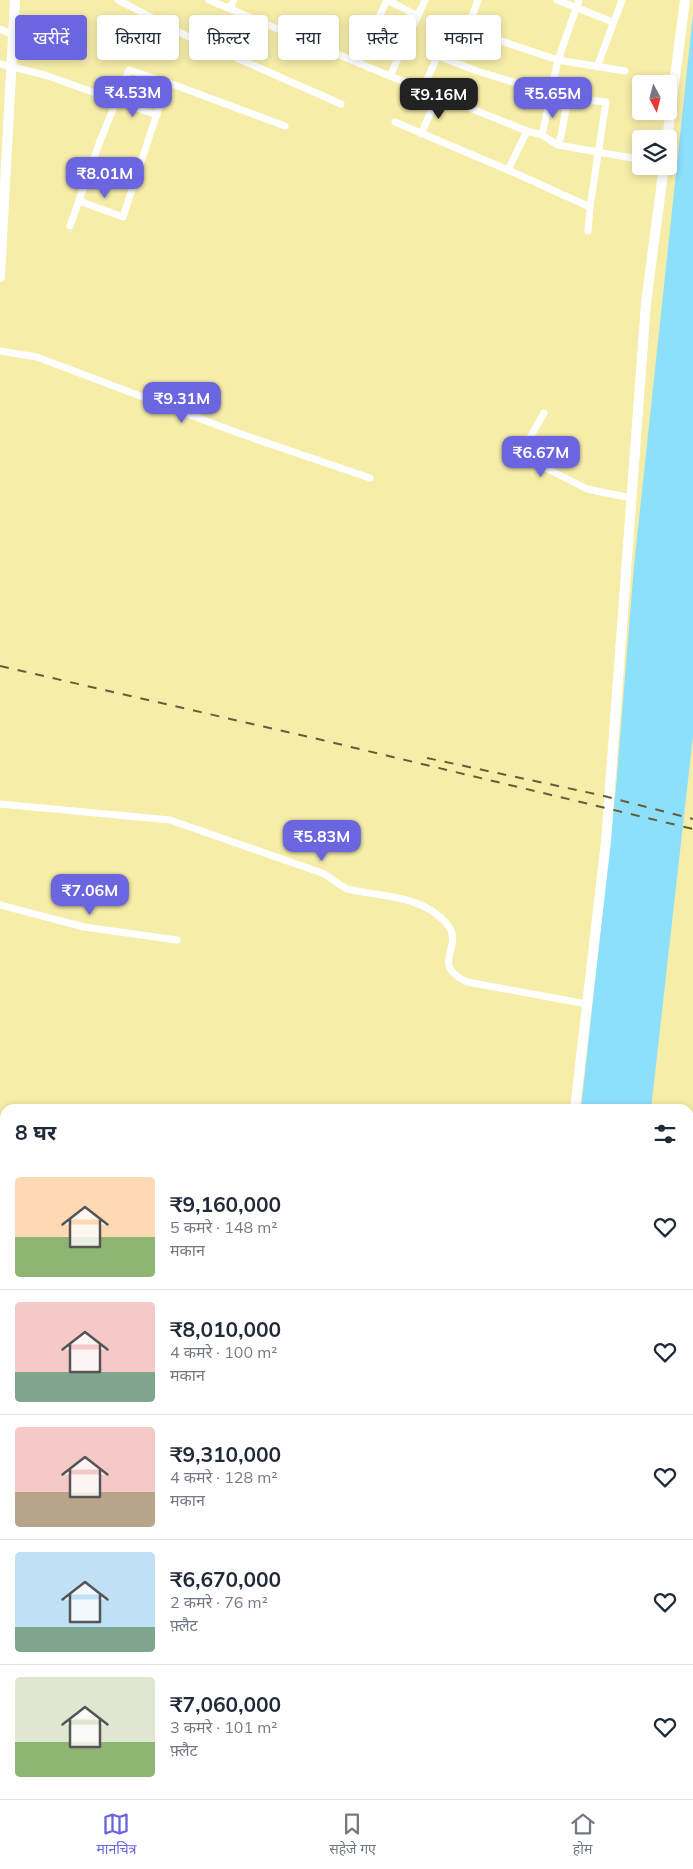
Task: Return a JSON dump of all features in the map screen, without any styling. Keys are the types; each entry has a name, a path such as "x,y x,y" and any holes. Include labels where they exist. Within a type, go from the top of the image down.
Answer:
{"street":[{"path":"0,277 3,166 15,0"},
{"path":"118,0 132,3 187,36 341,104"},
{"path":"210,0 422,90 527,131 542,135 558,145 632,158"},
{"path":"230,8 234,0"},
{"path":"358,63 387,0 418,16"},
{"path":"390,76 425,0"},
{"path":"472,15 478,0"},
{"path":"557,0 578,3 614,22"},
{"path":"597,67 622,0"},
{"path":"668,130 685,0"},
{"path":"542,135 558,60 578,3"},
{"path":"0,29 13,35"},
{"path":"501,41 558,60 625,71"},
{"path":"422,90 436,60"},
{"path":"448,60 477,71 552,94 568,98 606,102 588,231"},
{"path":"0,64 45,75 156,115"},
{"path":"70,226 116,100 130,70 285,126"},
{"path":"79,200 123,217 167,83"},
{"path":"421,134 438,96"},
{"path":"558,145 568,98"},
{"path":"395,122 590,207"},
{"path":"508,170 527,131"},
{"path":"576,1104 606,841 646,303 663,175"},
{"path":"0,351 37,357 238,433 370,478"},
{"path":"544,413 520,455 587,489 631,498"},
{"path":"0,804 170,820 322,873 346,888 407,899 430,911 447,923 452,937 449,967 451,973 456,977 466,982 587,1004"},
{"path":"0,905 84,927 177,940"}],"water":[{"path":"693,14 693,736 652,1104 582,1104 616,788 634,566"}],"railway":[{"path":"0,666 322,740 693,829"},
{"path":"427,758 600,795 693,819"}]}
